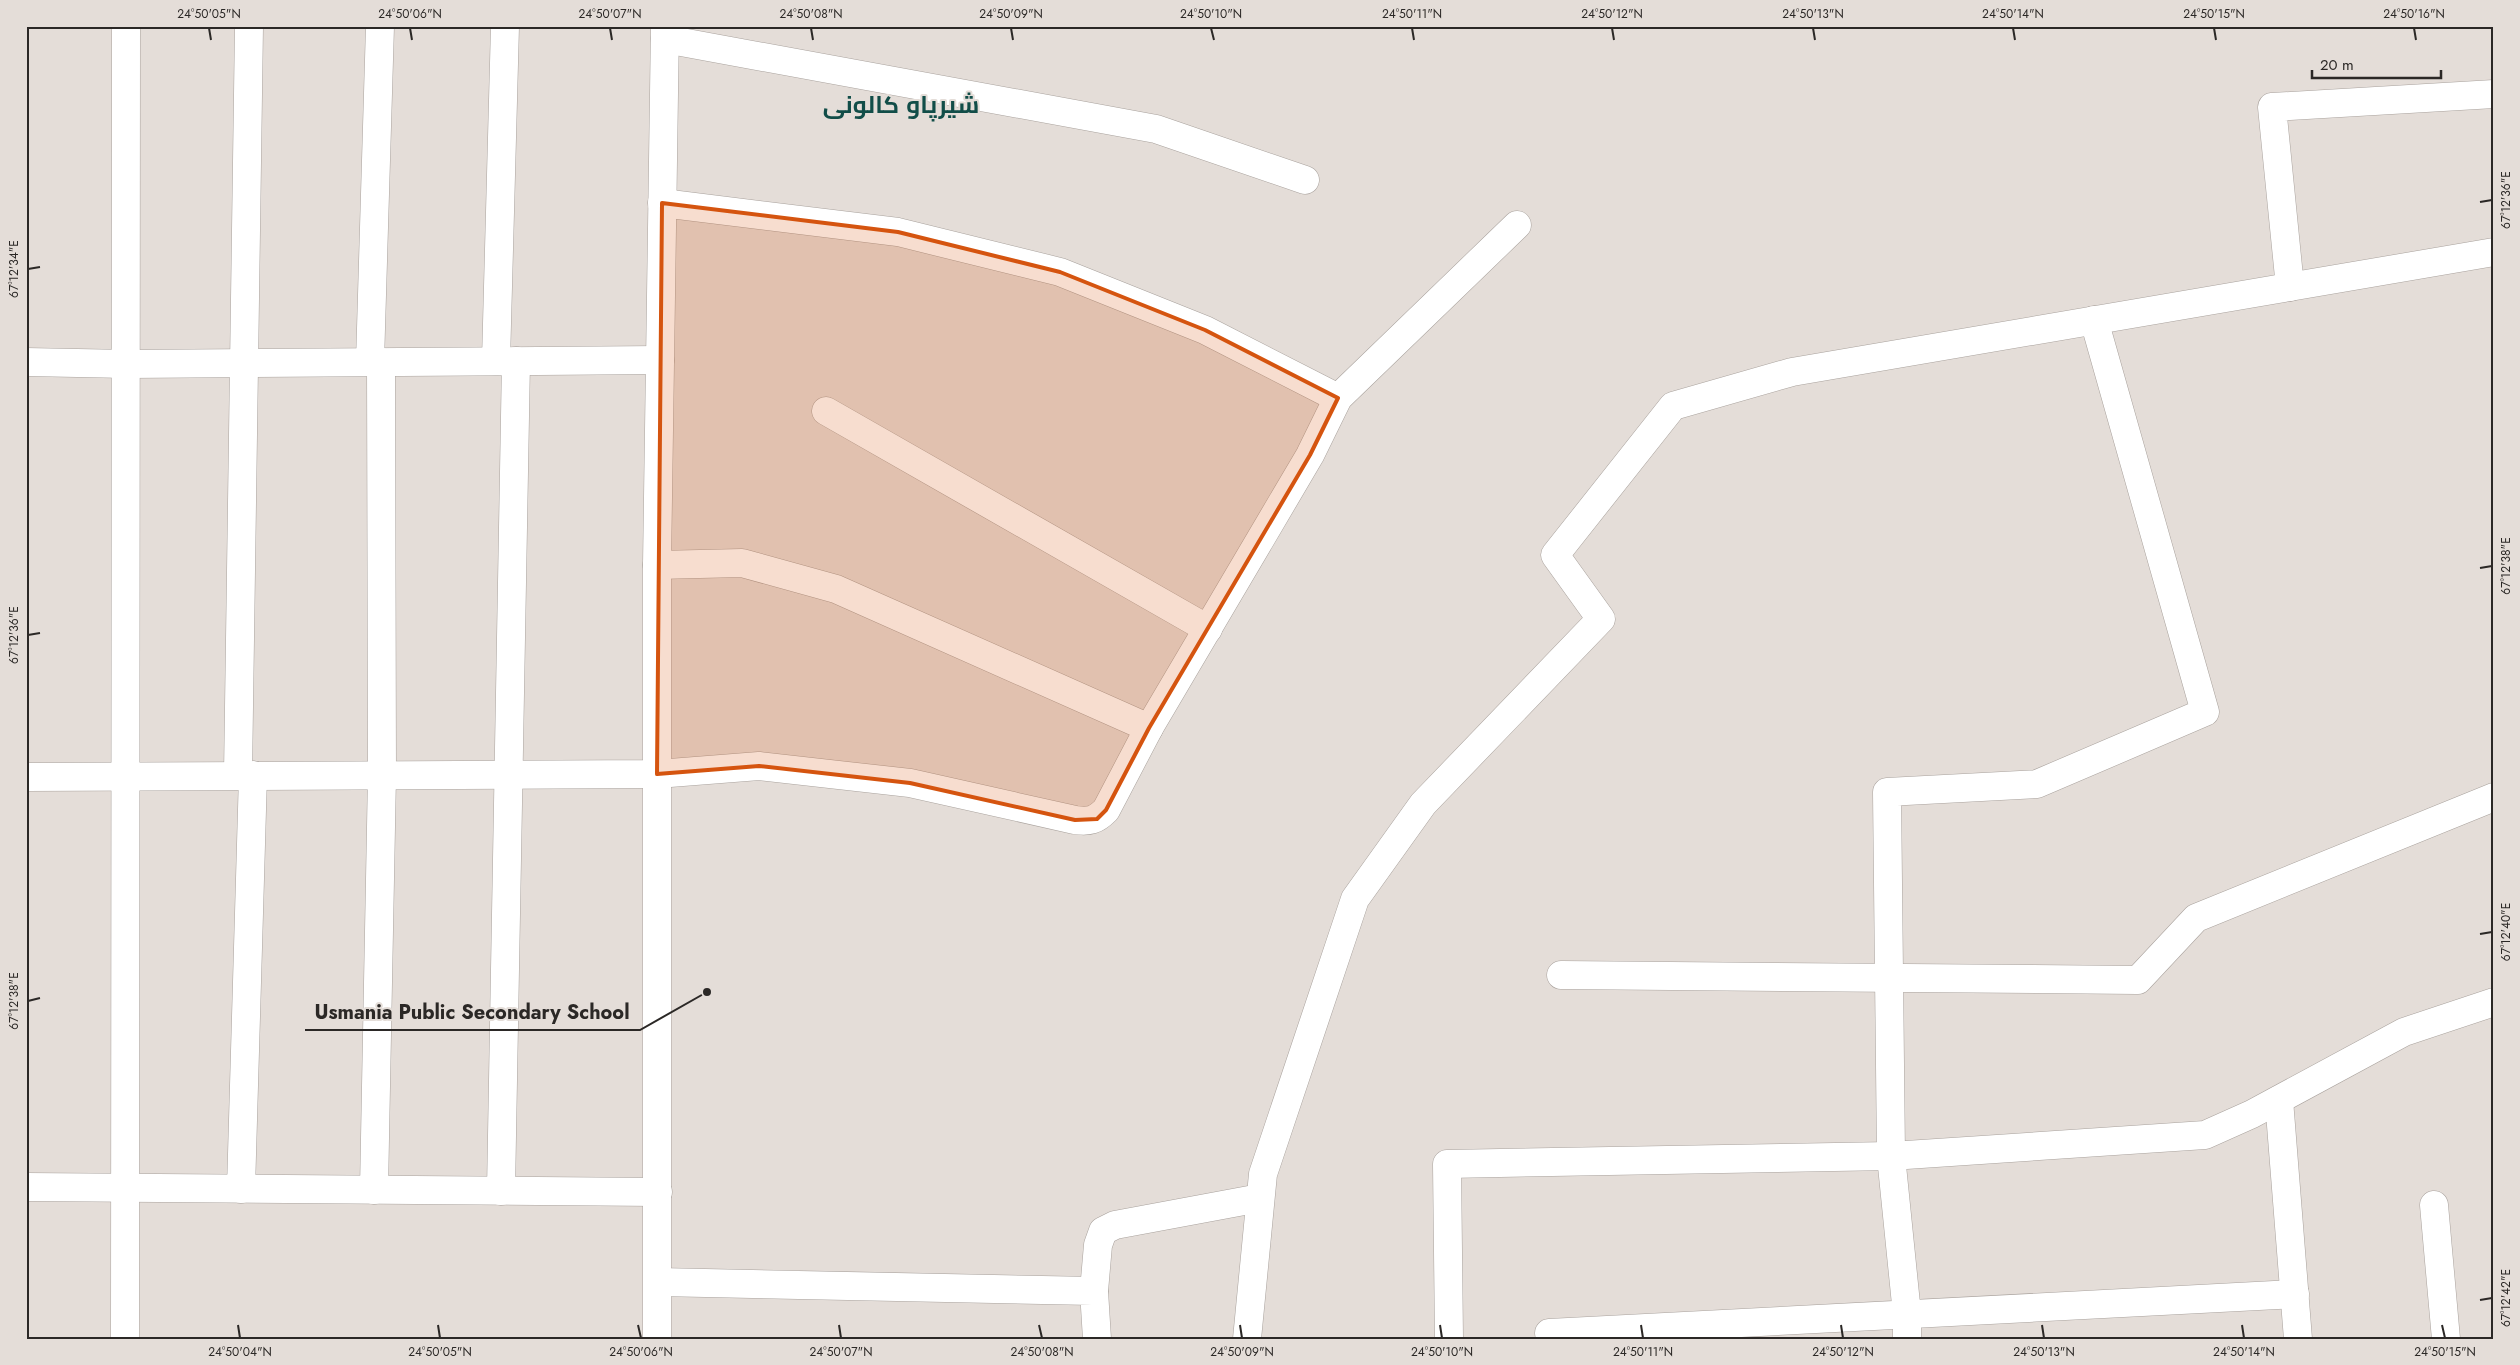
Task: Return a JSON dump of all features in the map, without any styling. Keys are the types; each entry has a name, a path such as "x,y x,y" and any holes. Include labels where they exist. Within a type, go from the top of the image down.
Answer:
{"street":[{"path":"125,1339 125,776 128,364 126,26"},
{"path":"241,1189 245,775 244,363 249,26"},
{"path":"374,1190 382,775 376,362 380,26"},
{"path":"501,1191 508,775 505,26"},
{"path":"657,1339 657,565 665,33 1156,129 1305,180"},
{"path":"2290,287 2272,107 2494,94"},
{"path":"662,204 898,232 1060,272 1205,330 1338,398"},
{"path":"26,777 657,774 769,768 910,783 1088,822 1097,819 1106,810 1149,728 1310,455 1338,398 1517,225"},
{"path":"1247,1339 1263,1174 1355,898 1423,804 1602,619 1556,555 1673,406 1792,372 2494,252"},
{"path":"1907,1326 1891,1156 1886,792 2037,784 2205,712 2094,320"},
{"path":"26,362 128,364 660,360"},
{"path":"826,411 1208,629"},
{"path":"657,565 742,563 836,589 1149,728"},
{"path":"1561,975 2138,980 2196,918 2494,797"},
{"path":"1450,1339 1447,1164 1891,1156 2206,1135 2279,1100 2404,1032 2494,1002"},
{"path":"2279,1100 2298,1339"},
{"path":"26,1187 658,1192"},
{"path":"1097,1339 1094,1291 1098,1245 1103,1231 1115,1225 1260,1198"},
{"path":"2434,1205 2446,1339"},
{"path":"658,1282 1094,1291"},
{"path":"1549,1333 1907,1326 2295,1294"}],"highlighted area":[{"path":"662,203 898,232 1060,272 1205,330 1338,398 1310,455 1149,728 1106,810 1097,819 1075,820 910,783 759,766 657,774"}],"place":[{"name":"Usmania Public Secondary School","path":"707,992"}],"district":[{"name":"شیرپاو کالونی","path":"901,105"}]}
